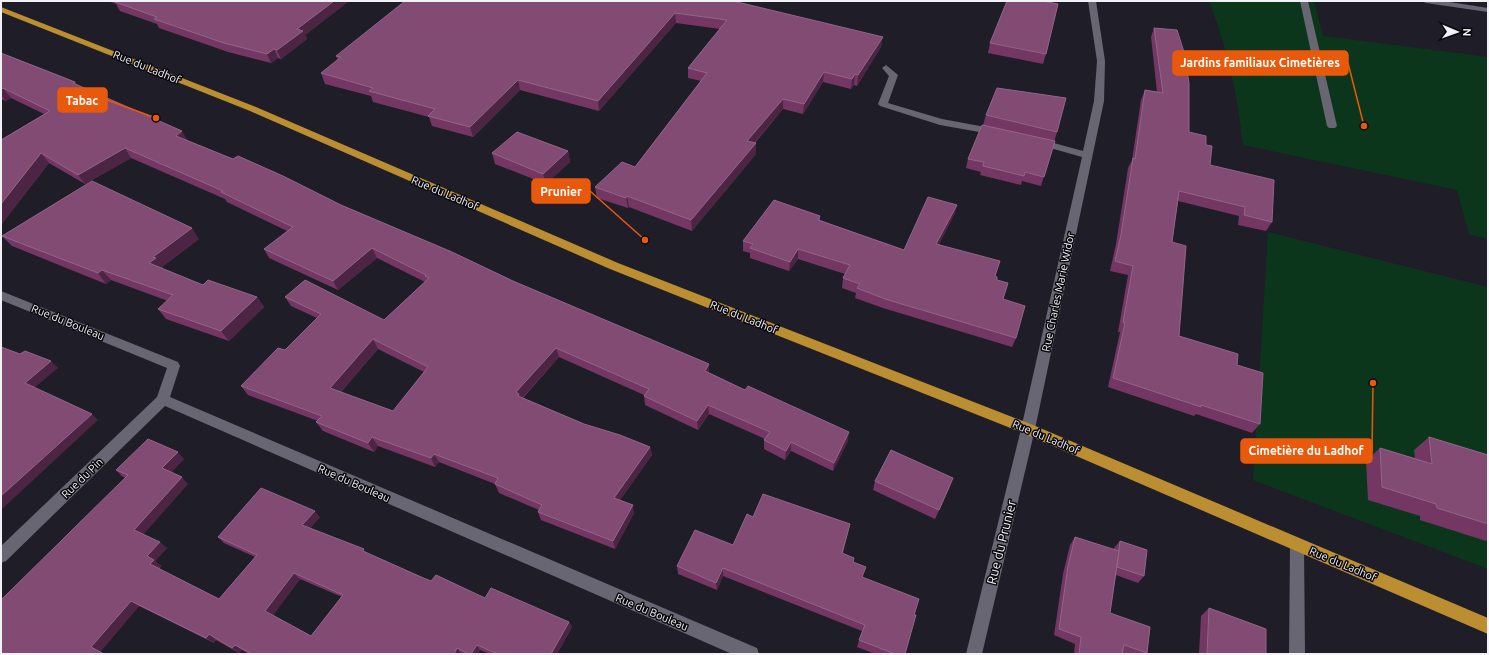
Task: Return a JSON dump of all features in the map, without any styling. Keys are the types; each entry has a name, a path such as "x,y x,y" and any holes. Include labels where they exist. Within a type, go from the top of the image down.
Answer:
{"main road":[{"name":"Rue du Ladhof","path":"1,9 253,109 614,266 1028,429 1488,626"}],"street":[{"path":"1081,1 1092,2"},
{"path":"1304,1 1332,126"},
{"path":"1426,1 1488,10"},
{"name":"Rue Charles Marie Widor","path":"1028,429 1099,102 1101,61 1092,2"},
{"path":"886,68 894,75 883,104 940,122 1008,135"},
{"path":"1030,140 1088,155"},
{"name":"Rue du Bouleau","path":"1,295 174,366 163,400 751,654"},
{"name":"Rue du Pin","path":"1,556 163,400"},
{"name":"Rue du Prunier","path":"974,654 1028,429"},
{"path":"1297,545 1297,654"}],"green space":[{"path":"1209,1 1314,1 1323,36 1488,57 1488,239 1469,234 1457,190 1243,145 1238,107 1227,55"},
{"path":"1268,232 1488,287 1488,569 1253,480"}],"building":[{"path":"334,1 297,29 303,31 277,50 274,49 267,54 224,43 154,19 157,17 115,2"},
{"path":"405,1 733,1 883,37 858,75 855,74 852,79 824,72 804,104 783,99 747,141 756,143 691,220 627,196 626,198 595,187 622,162 635,167 707,73 688,68 727,20 675,13 598,101 518,80 470,127 428,116 435,109 369,91 373,88 321,73 341,57 336,56"},
{"path":"1007,1 1043,1 1058,4 1046,54 990,43"},
{"path":"1154,28 1177,30 1184,52 1189,83 1189,132 1206,136 1206,145 1212,146 1210,165 1274,180 1272,222 1244,215 1245,207 1179,191 1172,242 1186,246 1179,336 1238,354 1237,365 1263,373 1260,424 1201,405 1201,407 1113,378 1125,323 1123,322 1133,266 1115,261 1121,235 1133,158 1135,159 1145,90 1163,93"},
{"path":"1,53 75,82 73,83 182,131 176,136 233,159 238,156 283,176 341,205 452,252 513,281 709,364 705,371 745,390 748,386 849,432 834,463 791,442 786,451 764,440 770,432 708,405 697,421 644,396 649,389 556,348 516,392 519,394 518,396 584,424 620,435 650,447 614,498 633,505 613,541 538,512 542,505 495,484 498,478 434,454 431,458 372,437 368,443 316,422 322,416 241,386 278,348 285,350 321,314 285,297 305,280 384,320 429,278 425,276 426,275 372,248 333,281 264,249 293,227 221,192 223,191 125,148 78,175 41,153 1,204 1,140 50,111 3,88 1,90","holes":["373,339 428,367 393,411 330,388"]},
{"path":"997,88 1066,98 1057,132 986,115"},
{"path":"982,125 1055,141 1044,177 1025,172 1024,176 983,166 984,162 968,159"},
{"path":"517,132 568,151 543,174 492,153"},
{"path":"92,181 192,228 153,257 156,258 149,263 203,285 208,280 257,297 221,331 158,309 173,295 102,270 98,273 2,236"},
{"path":"928,197 957,205 936,244 1000,261 995,276 997,277 997,280 1008,283 1003,299 1025,306 1016,338 885,299 857,288 860,284 843,278 850,265 798,249 790,262 750,248 753,244 743,241 774,200 820,216 818,220 904,250"},
{"path":"1,347 20,354 25,351 51,361 25,383 92,414 1,496"},
{"path":"1429,437 1488,455 1488,524 1437,508 1436,504 1382,487 1380,448 1432,464"},
{"path":"148,439 178,452 162,468 182,477 134,530 160,542 147,556 154,560 150,564 219,599 257,555 218,537 261,488 315,511 302,525 364,549 363,551 421,577 431,581 436,575 485,598 491,588 569,622 551,654 498,654 477,645 471,654 457,648 454,654 252,654 235,645 232,648 209,634 206,638 131,601 91,647 104,654 1,654 1,600 128,475 116,470","holes":["294,573 343,595 311,636 265,611"]},
{"path":"891,450 953,478 939,510 875,481"},
{"path":"763,494 850,524 842,553 854,558 853,562 866,567 862,577 919,599 905,654 895,654 859,640 865,625 723,568 716,583 677,566 695,530 733,545 747,514 753,517"},
{"path":"1075,537 1119,551 1110,613 1150,627 1147,653 1124,645 1122,654 1079,654 1081,637 1059,629 1068,566"},
{"path":"1120,541 1147,550 1144,576 1117,567"},
{"path":"1209,608 1266,629 1266,654 1207,654"}],"place":[{"name":"Tabac","path":"156,118"},
{"name":"Jardins familiaux Cimetières","path":"1364,126"},
{"name":"Prunier","path":"645,240"},
{"name":"Cimetière du Ladhof","path":"1373,383"}]}
